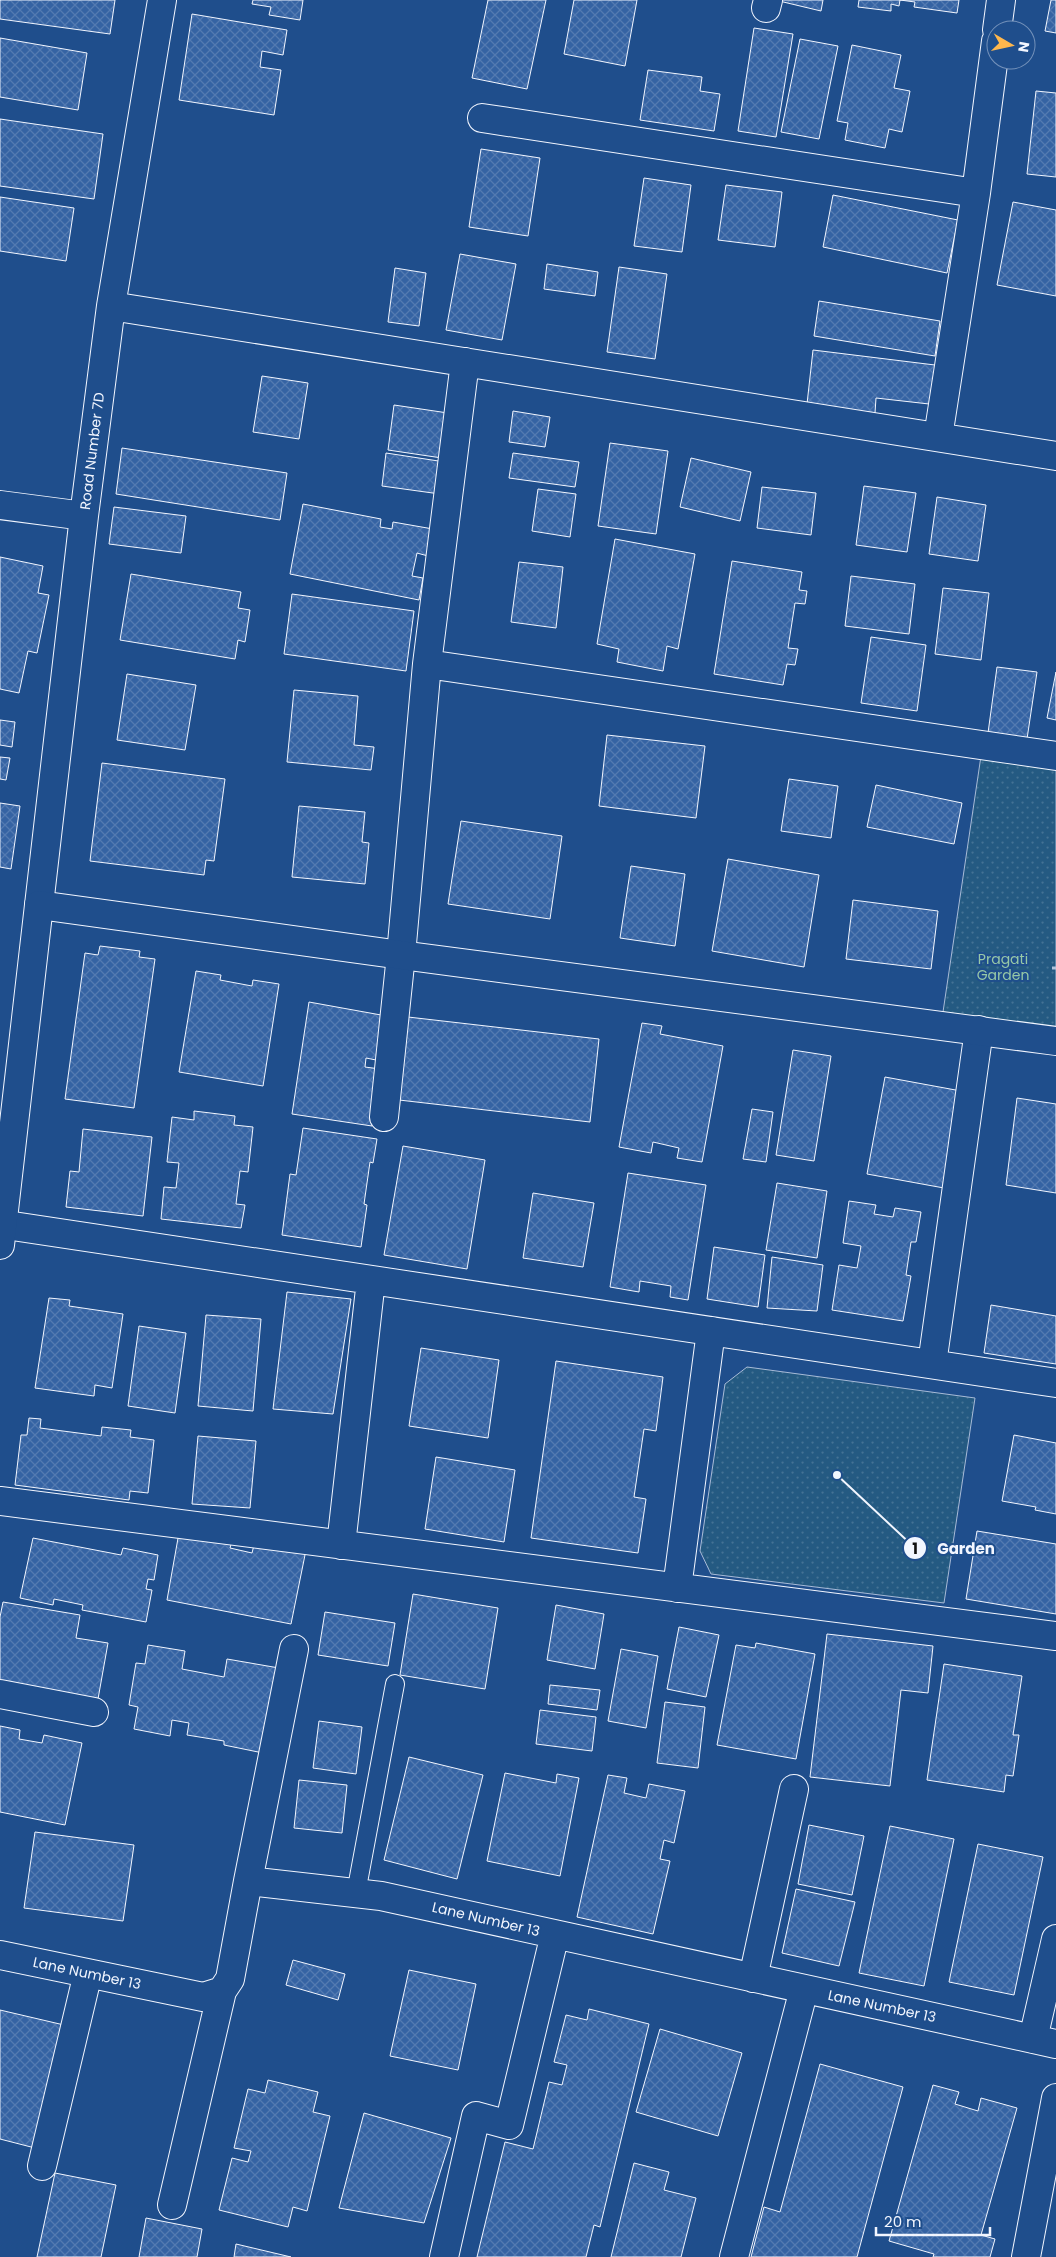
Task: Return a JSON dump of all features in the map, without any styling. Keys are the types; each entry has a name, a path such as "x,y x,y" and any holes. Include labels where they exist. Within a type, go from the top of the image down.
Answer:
{"street":[{"name":"Road Number 7D","path":"1,1231 110,306 162,0"},
{"path":"998,20 1001,0"},
{"path":"938,438 976,193 992,70"},
{"path":"482,118 976,193"},
{"path":"110,306 1056,456"},
{"path":"384,1118 428,664 465,362"},
{"path":"0,505 84,516"},
{"path":"428,664 1056,756"},
{"path":"39,904 401,955 1056,1040"},
{"path":"932,1364 979,1030"},
{"path":"1,1231 371,1280 1056,1383"},
{"path":"341,1545 371,1280"},
{"path":"676,1588 712,1331"},
{"path":"0,1501 1056,1636"},
{"path":"172,2205 222,1991 230,1979 294,1649"},
{"path":"0,1694 94,1712"},
{"path":"753,1978 794,1789"},
{"name":"Lane Number 13","path":"248,1881 381,1896 1045,2042"},
{"path":"444,2257 476,2116 509,2125 555,1934"},
{"path":"1045,2042 1056,1939"},
{"name":"Lane Number 13","path":"0,1955 203,1997 222,1991"},
{"path":"42,2166 88,1973"},
{"path":"734,2257 804,1989"},
{"path":"1026,2257 1056,2098"}],"lane":[{"path":"356,1893 394,1684"}],"green space":[{"name":"Pragati Garden","path":"981,756 1056,767 1056,1029 943,1012"},
{"path":"747,1367 975,1398 944,1603 711,1574 700,1551 725,1384"}],"building":[{"path":"0,0 115,0 110,34 0,19"},
{"path":"253,0 303,0 300,20 269,15 271,7 252,4"},
{"path":"488,0 546,0 527,89 472,78"},
{"path":"574,0 637,0 625,66 564,54"},
{"path":"775,0 823,0 821,11"},
{"path":"859,0 900,0 899,6 891,4 891,11 858,7"},
{"path":"900,0 959,0 957,13 914,7 915,2"},
{"path":"1051,0 1056,0 1056,33 1045,31"},
{"path":"192,14 287,30 283,55 262,51 260,67 281,70 274,115 179,100"},
{"path":"754,28 793,34 776,137 738,131"},
{"path":"0,38 87,53 78,110 0,97"},
{"path":"800,39 838,46 819,139 781,132"},
{"path":"852,45 901,55 894,88 910,91 902,132 889,129 885,148 845,140 848,123 837,121"},
{"path":"648,70 702,77 700,91 720,94 714,131 640,120"},
{"path":"1036,91 1056,93 1056,177 1027,174"},
{"path":"0,119 103,134 94,199 0,186"},
{"path":"481,149 540,158 528,236 469,227"},
{"path":"644,178 691,185 682,252 634,246"},
{"path":"726,185 782,192 775,247 718,240"},
{"path":"833,195 958,220 947,273 823,247"},
{"path":"0,197 74,208 66,261 0,251"},
{"path":"1013,202 1056,210 1056,296 997,285"},
{"path":"460,254 516,264 502,340 446,330"},
{"path":"547,264 598,272 595,296 544,289"},
{"path":"619,267 667,274 655,359 607,352"},
{"path":"395,268 426,273 419,326 388,322"},
{"path":"819,301 940,321 935,356 814,336"},
{"path":"813,350 943,366 938,405 876,398 875,413 807,404"},
{"path":"262,376 308,383 299,439 253,432"},
{"path":"394,405 448,413 442,458 388,450"},
{"path":"513,411 550,417 545,447 509,442"},
{"path":"610,443 668,451 656,534 598,526"},
{"path":"122,448 287,473 280,520 116,494"},
{"path":"386,453 445,462 440,494 382,486"},
{"path":"513,453 579,462 575,487 509,478"},
{"path":"691,458 751,472 740,521 680,507"},
{"path":"864,486 916,493 907,552 856,545"},
{"path":"762,487 816,493 811,535 757,528"},
{"path":"538,489 576,494 570,537 532,531"},
{"path":"937,497 986,505 978,561 929,554"},
{"path":"303,504 381,519 380,527 392,529 393,522 433,529 428,556 417,553 412,576 423,578 419,600 290,574"},
{"path":"114,507 186,516 181,553 109,544"},
{"path":"615,539 695,554 678,649 667,646 663,671 617,662 619,649 597,644"},
{"path":"0,557 43,566 38,593 49,595 37,653 28,651 19,693 0,689"},
{"path":"732,561 802,572 799,590 807,591 805,604 795,603 788,648 798,649 795,665 787,664 783,685 714,674"},
{"path":"519,562 563,567 556,628 511,622"},
{"path":"131,574 241,592 238,608 250,610 245,642 238,640 235,659 120,640"},
{"path":"851,576 915,584 909,634 845,626"},
{"path":"943,588 989,593 981,660 935,654"},
{"path":"292,594 414,611 406,671 284,654"},
{"path":"871,637 926,645 917,711 861,703"},
{"path":"997,667 1037,672 1027,739 988,733"},
{"path":"1056,672 1056,720 1047,718"},
{"path":"127,674 196,685 185,750 117,740"},
{"path":"294,690 358,696 354,745 374,747 371,770 287,762"},
{"path":"0,720 15,722 12,747 0,745"},
{"path":"607,735 705,746 696,818 599,806"},
{"path":"0,757 10,758 6,780 0,779"},
{"path":"102,763 225,779 214,861 206,860 204,875 90,861"},
{"path":"789,779 838,786 831,838 781,831"},
{"path":"876,785 962,803 954,844 867,827"},
{"path":"0,803 20,806 11,869 0,867"},
{"path":"299,806 365,812 362,842 369,843 365,884 292,877"},
{"path":"461,821 562,836 550,919 448,904"},
{"path":"728,859 819,875 804,967 712,951"},
{"path":"631,866 685,874 675,946 620,938"},
{"path":"853,900 938,911 931,969 846,959"},
{"path":"100,946 140,951 139,957 155,959 134,1108 65,1099 85,953 98,955"},
{"path":"196,971 221,975 220,980 252,986 253,980 279,984 263,1086 179,1072"},
{"path":"309,1002 381,1015 381,1061 366,1058 365,1067 380,1069 372,1126 292,1114"},
{"path":"408,1017 599,1039 590,1122 399,1100"},
{"path":"642,1023 662,1026 660,1034 723,1046 702,1162 677,1158 679,1148 653,1142 651,1153 619,1147"},
{"path":"793,1050 831,1056 814,1161 776,1155"},
{"path":"885,1077 961,1091 944,1188 867,1174"},
{"path":"1017,1098 1056,1104 1056,1193 1006,1185"},
{"path":"752,1109 773,1112 766,1162 743,1159"},
{"path":"194,1111 235,1116 234,1125 253,1127 248,1172 240,1171 236,1204 245,1205 241,1228 161,1219 164,1187 176,1188 179,1163 167,1162 172,1117 194,1120"},
{"path":"303,1128 377,1139 373,1163 370,1162 364,1204 367,1205 361,1247 282,1235 290,1174 296,1175"},
{"path":"83,1129 152,1137 143,1216 66,1207 70,1171 79,1172"},
{"path":"403,1146 485,1160 467,1269 384,1255"},
{"path":"628,1173 706,1185 688,1300 670,1297 671,1286 640,1281 639,1292 610,1287"},
{"path":"777,1183 827,1191 817,1258 766,1250"},
{"path":"533,1193 594,1203 583,1267 523,1258"},
{"path":"849,1201 876,1205 874,1214 893,1217 895,1208 921,1212 916,1242 911,1242 906,1275 911,1276 903,1321 832,1310 839,1265 857,1268 861,1246 843,1243"},
{"path":"714,1247 765,1255 758,1307 707,1299"},
{"path":"772,1257 823,1265 817,1311 767,1308"},
{"path":"287,1292 351,1299 333,1414 273,1409"},
{"path":"49,1298 70,1300 69,1306 123,1314 112,1388 95,1385 94,1396 35,1388"},
{"path":"991,1305 1056,1316 1056,1364 984,1353"},
{"path":"206,1315 261,1319 253,1411 198,1406"},
{"path":"139,1326 186,1333 175,1413 128,1406"},
{"path":"421,1348 499,1360 488,1438 409,1426"},
{"path":"556,1361 663,1377 656,1431 644,1429 634,1497 646,1499 638,1553 531,1538"},
{"path":"29,1418 41,1419 40,1428 101,1436 102,1427 131,1430 130,1437 154,1440 148,1493 130,1491 129,1500 15,1485 21,1435 27,1435"},
{"path":"1014,1435 1056,1443 1056,1514 1035,1510 1036,1507 1002,1501"},
{"path":"198,1436 256,1441 250,1508 192,1504"},
{"path":"436,1457 515,1470 504,1542 425,1529"},
{"path":"180,1527 233,1537 230,1548 252,1553 255,1541 306,1550 291,1624 167,1600"},
{"path":"977,1531 1056,1544 1056,1614 966,1599"},
{"path":"33,1538 121,1555 123,1548 158,1555 154,1580 148,1579 146,1589 152,1590 146,1622 82,1610 83,1605 54,1599 53,1605 20,1598"},
{"path":"413,1594 498,1608 485,1689 400,1675"},
{"path":"3,1602 80,1615 76,1638 108,1643 98,1699 67,1693 0,1688 0,1617"},
{"path":"556,1605 604,1614 595,1669 547,1660"},
{"path":"325,1612 395,1623 388,1666 318,1655"},
{"path":"679,1627 719,1635 706,1697 667,1689"},
{"path":"827,1634 933,1646 928,1693 901,1690 890,1786 810,1777"},
{"path":"756,1643 815,1654 796,1759 717,1745 736,1645 755,1648"},
{"path":"148,1645 185,1651 182,1669 224,1677 227,1659 279,1668 263,1753 224,1745 224,1741 187,1735 189,1723 172,1720 170,1736 134,1729 138,1707 129,1705 136,1663 145,1664"},
{"path":"621,1649 658,1656 646,1728 608,1721"},
{"path":"944,1664 1022,1676 1013,1735 1019,1735 1013,1776 1006,1775 1004,1792 927,1780"},
{"path":"550,1685 600,1690 597,1710 548,1704"},
{"path":"665,1702 705,1707 698,1768 657,1763"},
{"path":"540,1710 596,1717 592,1751 536,1744"},
{"path":"319,1721 362,1727 356,1774 313,1768"},
{"path":"0,1726 20,1730 19,1739 42,1743 44,1735 82,1743 65,1825 0,1812"},
{"path":"409,1757 483,1775 457,1879 384,1860"},
{"path":"505,1773 556,1783 557,1774 579,1778 560,1876 487,1861"},
{"path":"608,1775 627,1778 624,1793 646,1798 649,1784 685,1791 674,1843 664,1840 660,1859 670,1861 653,1934 577,1917"},
{"path":"299,1780 347,1785 342,1833 294,1828"},
{"path":"809,1825 864,1836 852,1895 798,1884"},
{"path":"890,1826 954,1839 924,1986 859,1973"},
{"path":"35,1832 134,1845 123,1921 24,1908"},
{"path":"978,1844 1043,1857 1014,1995 949,1982"},
{"path":"796,1889 855,1902 839,1966 782,1953"},
{"path":"293,1960 345,1974 338,2000 286,1985"},
{"path":"409,1970 476,1984 458,2070 390,2056"},
{"path":"589,2009 649,2024 600,2227 594,2225 586,2257 477,2257 505,2142 533,2149 549,2082 562,2085 567,2065 554,2062 566,2015 587,2020"},
{"path":"0,2010 64,2025 35,2148 0,2139"},
{"path":"660,2029 742,2053 718,2136 636,2112"},
{"path":"820,2064 903,2087 857,2257 751,2257 764,2207 780,2212"},
{"path":"268,2080 318,2092 313,2112 330,2116 307,2211 293,2207 288,2227 219,2210 232,2158 248,2162 251,2151 234,2148 248,2089 265,2093"},
{"path":"933,2085 959,2092 955,2104 978,2111 981,2098 1017,2108 981,2235 995,2239 990,2257 933,2257 934,2254 889,2241"},
{"path":"364,2113 451,2138 424,2223 339,2208"},
{"path":"634,2163 669,2172 664,2190 696,2198 681,2257 611,2257"},
{"path":"55,2173 116,2185 101,2257 37,2257"},
{"path":"146,2218 202,2229 197,2257 139,2257"},
{"path":"236,2244 291,2257 234,2257"}],"place":[{"name":"Garden","path":"837,1475"}]}
